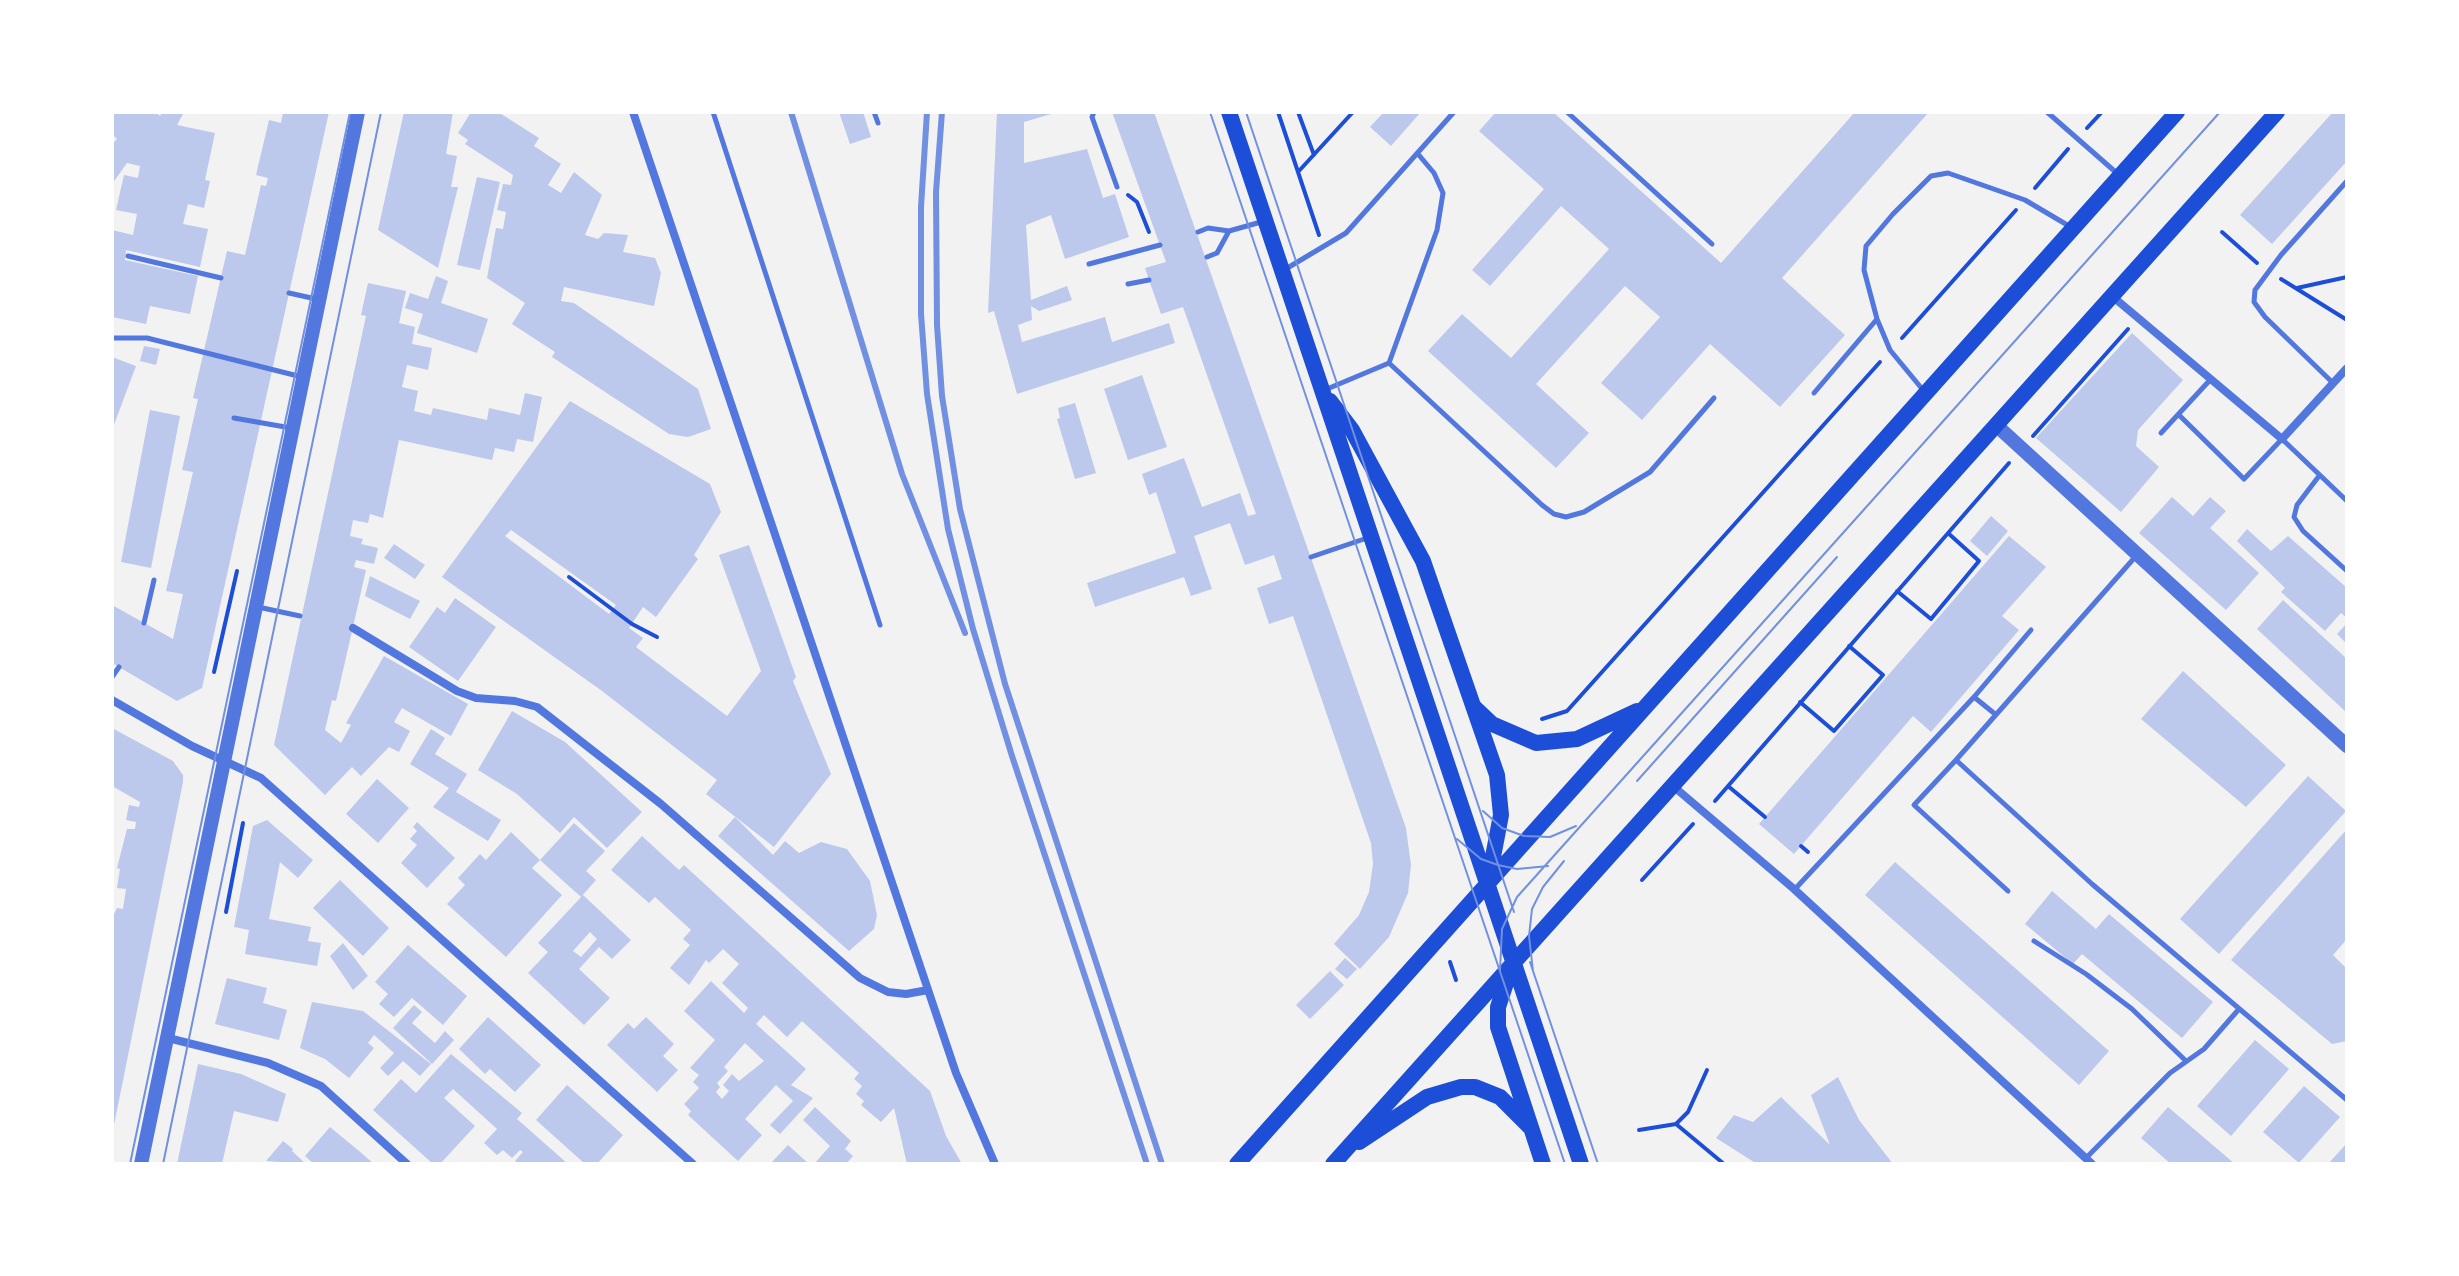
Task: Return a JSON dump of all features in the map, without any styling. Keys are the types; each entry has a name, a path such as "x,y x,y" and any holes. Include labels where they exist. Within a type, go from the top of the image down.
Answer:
{"main road":[{"path":"1229,112 1581,1164"},
{"path":"1237,1164 2177,112"},
{"path":"1333,1164 2277,112"},
{"path":"1322,391 1352,430 1417,547 1497,775 1501,798 1499,834 1487,884"},
{"path":"1471,704 1492,724 1536,743 1577,739 1649,704"},
{"path":"1513,962 1497,1017 1543,1164"},
{"path":"1347,1148 1427,1097 1450,1088 1475,1087 1500,1097 1531,1128"}],"street":[{"path":"141,1164 358,112"},
{"path":"633,112 960,1084 995,1164"},
{"path":"2112,296 2282,439 2347,368"},
{"path":"1996,425 2347,746"},
{"path":"353,628 457,691 476,698 515,701 537,707 661,804 860,978 888,992 906,994 928,990"},
{"path":"112,700 192,746 226,760 269,784 693,1164"},
{"path":"1672,785 1794,889 2089,1161"},
{"path":"168,1038 268,1063 321,1086 407,1164"}],"lane":[{"path":"713,112 880,625"},
{"path":"874,112 878,123"},
{"path":"1094,112 1092,117 1117,187"},
{"path":"1283,271 1346,233 1454,112"},
{"path":"1567,112 1712,244"},
{"path":"2047,112 2120,176"},
{"path":"1322,391 1389,363 1437,230 1443,193 1418,154"},
{"path":"1926,393 1890,350 1877,319 1864,270 1866,246 1931,176 1948,173 1967,177 2025,200 2073,229"},
{"path":"2333,383 2265,317 2254,302 2255,290 2281,255 2347,181"},
{"path":"1198,232 1208,228 1229,231 1265,220"},
{"path":"1207,257 1217,253 1229,231"},
{"path":"1089,264 1157,246"},
{"path":"128,256 221,278"},
{"path":"1128,284 1149,280"},
{"path":"289,293 319,299"},
{"path":"1814,393 1877,319"},
{"path":"112,338 147,338 303,377"},
{"path":"1389,363 1542,505 1554,514 1566,517 1584,512 1642,479 1714,398"},
{"path":"2161,433 2210,380"},
{"path":"2179,415 2244,479 2282,439 2347,501"},
{"path":"234,418 292,428"},
{"path":"2319,476 2297,505 2294,517 2303,531 2347,571"},
{"path":"1311,557 1371,536"},
{"path":"2008,891 1914,805 2137,556"},
{"path":"144,623 154,580"},
{"path":"257,606 300,616"},
{"path":"1794,889 1974,697 2031,630"},
{"path":"112,677 119,667"},
{"path":"1974,697 1995,715"},
{"path":"1956,760 2092,884 2347,1100"},
{"path":"2034,941 2086,974 2132,1009 2186,1061"},
{"path":"2089,1161 2170,1073 2204,1049 2239,1009"}],"path":[{"path":"1278,112 1320,237"},
{"path":"1298,112 1314,155"},
{"path":"1298,172 1353,112"},
{"path":"1542,719 1567,711 2102,112"},
{"path":"1117,187 1137,202 1157,246"},
{"path":"2222,232 2260,265"},
{"path":"2276,276 2347,320"},
{"path":"2297,288 2347,277"},
{"path":"2030,440 2130,327"},
{"path":"1713,803 2014,458"},
{"path":"1897,591 1931,619 1979,561 1948,533"},
{"path":"214,672 237,571"},
{"path":"569,577 632,624 657,637"},
{"path":"1800,702 1834,731 1854,709 1883,675 1849,646"},
{"path":"1728,786 1765,817"},
{"path":"226,912 243,823"},
{"path":"1642,880 1694,823"},
{"path":"1801,846 1808,852"},
{"path":"1450,962 1456,980"},
{"path":"1639,1130 1676,1124 1688,1112 1707,1070"},
{"path":"1676,1124 1724,1164"}],"building":[{"path":"112,112 156,112 160,116 162,112 184,112 177,125 215,133 205,180 210,181 204,208 188,204 183,224 208,229 200,267 126,250 125,260 198,276 190,314 150,306 146,324 112,317 112,230 133,235 137,214 116,210 124,175 138,178 140,166 127,163 112,184 112,144 117,139 112,134"},
{"path":"283,112 329,112 202,688 177,701 112,663 112,605 173,639 183,594 166,591 193,472 182,470 198,399 193,398 227,251 245,255 261,185 266,186 268,178 256,175 269,120 281,123"},
{"path":"404,112 453,112 446,154 457,156 451,187 458,187 438,268 378,230"},
{"path":"471,112 498,112 539,138 534,146 561,164 548,185 561,193 574,172 602,195 585,235 598,239 604,233 628,235 623,252 655,258 661,273 654,306 564,287 561,301 574,303 698,389 711,429 688,437 669,434 552,357 555,352 512,324 525,303 487,278 496,228 503,229 506,212 497,210 503,184 511,185 513,175 465,144 468,140 458,133"},
{"path":"839,112 863,112 871,137 850,144"},
{"path":"997,112 1058,112 1024,122 1024,163 1087,149 1103,198 1115,194 1129,237 1065,259 1051,215 1026,225 1031,300 1067,286 1072,300 1039,311 1031,306 1032,320 1018,325 1022,342 1105,317 1112,342 1169,323 1175,343 1017,394 994,311 988,313"},
{"path":"1112,112 1154,112 1406,828 1411,865 1408,893 1389,937 1360,969 1334,944 1359,915 1369,892 1373,864 1371,843 1293,616 1269,624 1257,588 1282,579 1274,555 1245,565 1230,523 1194,536 1212,589 1191,596 1184,577 1095,607 1087,583 1176,553 1156,492 1149,495 1142,474 1184,458 1202,507 1240,493 1248,516 1256,514 1183,307 1161,314 1145,268 1166,262"},
{"path":"1384,112 1421,112 1391,146 1370,127"},
{"path":"1496,112 1553,112 1721,263 1855,112 1929,112 1782,278 1845,335 1780,407 1710,344 1642,420 1601,383 1660,317 1625,286 1536,384 1589,433 1556,468 1428,351 1462,314 1511,358 1609,249 1561,206 1490,286 1472,270 1544,189 1479,131"},
{"path":"2333,112 2347,112 2347,161 2272,244 2240,215"},
{"path":"477,177 500,182 480,270 457,265"},
{"path":"436,276 448,281 441,303 488,319 477,353 417,333 423,314 405,308 410,293 428,299"},
{"path":"368,283 406,291 399,323 415,327 412,344 432,348 428,370 407,365 402,387 418,391 414,411 431,415 433,408 487,420 489,408 520,415 525,393 542,397 533,442 517,439 514,452 495,448 492,460 399,440 383,518 370,514 368,523 353,520 350,536 363,539 361,544 378,548 374,564 356,560 354,567 366,570 336,701 332,700 325,730 341,743 351,725 346,723 384,656 468,704 451,736 402,708 394,722 410,731 399,752 389,747 361,776 352,767 325,795 274,745 366,316 361,315"},
{"path":"2132,333 2183,380 2138,430 2136,446 2159,467 2121,512 2036,438"},
{"path":"144,346 160,349 156,365 140,361"},
{"path":"112,357 136,366 112,430"},
{"path":"1142,375 1167,447 1128,460 1104,389"},
{"path":"570,401 710,484 721,512 694,555 698,559 656,617 643,607 629,628 643,638 636,647 727,716 761,671 719,555 749,545 796,677 793,681 831,774 774,847 706,794 717,780 602,691 442,577","holes":["511,530 616,605 609,614 505,536"]},
{"path":"1075,403 1096,473 1075,479 1057,419 1060,418 1058,408"},
{"path":"150,410 180,416 151,568 121,562"},
{"path":"2172,497 2193,516 2210,497 2226,511 2210,528 2259,573 2226,610 2139,533"},
{"path":"1991,516 2008,531 1987,556 1970,541"},
{"path":"2247,529 2271,551 2288,536 2347,588 2347,618 2341,613 2325,631 2281,592 2285,588 2237,541"},
{"path":"2009,536 2046,567 2002,616 2019,630 1931,732 1913,716 1794,854 1759,824"},
{"path":"394,544 425,565 415,579 384,558"},
{"path":"370,576 420,601 410,619 365,596"},
{"path":"455,598 496,627 458,681 409,647 437,607 445,613"},
{"path":"2283,600 2347,659 2347,713 2257,629"},
{"path":"2347,623 2347,644 2337,634"},
{"path":"2183,671 2286,765 2246,807 2141,719"},
{"path":"512,711 565,742 642,812 607,848 574,817 560,833 517,794 478,770"},
{"path":"112,728 173,761 183,775 113,1130 112,918 117,908 123,909 126,889 117,888 120,869 117,868 127,829 135,829 136,822 126,820 129,805 139,807 140,802 112,786"},
{"path":"431,729 445,738 435,754 467,774 456,792 501,820 488,841 433,807 449,788 410,764"},
{"path":"2308,776 2346,811 2219,954 2180,919"},
{"path":"377,779 409,808 378,843 346,814"},
{"path":"735,817 773,855 785,841 799,853 821,842 847,849 870,881 877,915 874,929 849,951 718,836"},
{"path":"267,820 313,860 298,878 280,862 269,919 311,927 308,941 321,943 317,966 245,954 249,930 234,927 253,826"},
{"path":"417,822 455,858 427,888 401,863 417,845 410,839 417,831 413,827"},
{"path":"574,823 605,851 586,871 596,880 581,897 540,860"},
{"path":"2347,829 2347,939 2333,955 2347,969 2347,1041 2332,1044 2231,960"},
{"path":"511,832 540,860 532,868 562,895 506,957 447,904 465,885 458,878 480,854 486,860"},
{"path":"642,836 679,870 684,865 930,1091 946,1136 962,1164 907,1164 894,1108 881,1122 861,1105 864,1101 856,1094 862,1086 854,1079 859,1073 802,1021 787,1037 764,1015 756,1024 806,1069 791,1085 813,1098 780,1134 770,1125 793,1101 776,1085 745,1119 762,1135 738,1161 688,1115 691,1111 684,1104 699,1088 693,1082 699,1075 690,1068 715,1040 684,1011 711,981 744,1013 748,1008 722,983 739,964 723,949 709,963 706,960 689,985 670,968 690,945 683,939 691,930 655,897 649,903 611,870","holes":["745,1043 764,1061 739,1081 732,1074 723,1085 729,1091 722,1099 716,1092 720,1087 717,1083 728,1071 724,1067"]},
{"path":"1895,862 2109,1051 2079,1085 1865,895"},
{"path":"340,880 389,928 363,956 313,908"},
{"path":"2052,891 2096,929 2109,914 2213,1002 2182,1038 2082,954 2073,964 2025,924"},
{"path":"583,895 631,940 612,959 599,947 579,969 610,998 584,1025 528,973 548,952 538,943","holes":["590,932 597,939 581,957 573,951"]},
{"path":"343,943 368,976 353,990 330,956"},
{"path":"408,945 467,996 443,1025 412,998 394,1017 379,1004 388,994 375,982"},
{"path":"1345,958 1357,969 1347,979 1335,969"},
{"path":"1330,971 1344,985 1310,1019 1296,1005"},
{"path":"227,978 267,988 263,1003 287,1010 279,1040 215,1024"},
{"path":"312,1002 363,1011 431,1064 420,1076 403,1061 388,1076 380,1068 394,1053 374,1035 368,1043 374,1048 349,1078 325,1059 300,1048"},
{"path":"414,1005 422,1012 412,1023 435,1043 445,1031 454,1040 432,1064 393,1028"},
{"path":"488,1017 541,1065 515,1092 490,1069 485,1074 459,1049"},
{"path":"646,1017 674,1044 663,1056 678,1070 657,1092 607,1045 628,1023 634,1029"},
{"path":"2255,1040 2289,1069 2231,1136 2197,1106"},
{"path":"451,1054 522,1113 517,1119 568,1164 519,1164 515,1161 523,1152 520,1150 512,1158 503,1150 497,1155 484,1143 497,1129 453,1089 444,1098 475,1126 440,1164 433,1164 373,1110 401,1079 416,1093"},
{"path":"198,1064 241,1074 286,1094 278,1122 234,1111 222,1164 177,1164"},
{"path":"1838,1077 1859,1120 1893,1164 1757,1164 1716,1138 1734,1115 1753,1122 1781,1097 1830,1145 1811,1095"},
{"path":"567,1085 623,1135 597,1164 585,1164 536,1120"},
{"path":"2304,1086 2340,1117 2299,1163 2263,1132"},
{"path":"815,1107 851,1141 845,1149 853,1156 846,1164 814,1164 830,1146 803,1120"},
{"path":"2168,1107 2235,1164 2171,1164 2141,1138"},
{"path":"330,1127 374,1164 314,1164 305,1156"},
{"path":"283,1141 293,1149 306,1164 266,1161"},
{"path":"2347,1143 2347,1164 2328,1164"},
{"path":"788,1145 809,1164 770,1164"}],"tram line":[{"path":"130,1164 350,112"},
{"path":"163,1164 381,112"},
{"path":"1210,112 1565,1164"},
{"path":"1246,112 1514,912"},
{"path":"1500,971 1502,929 1517,897 2220,112"},
{"path":"1637,781 1837,557"},
{"path":"1483,811 1502,828 1524,836 1550,837 1576,826"},
{"path":"1457,839 1481,859 1498,865 1517,869 1548,866"},
{"path":"1533,971 1529,936 1532,909 1543,887 1564,861"},
{"path":"1530,962 1598,1164"}],"railway":[{"path":"791,112 902,474 965,633"},
{"path":"927,112 921,207 921,314 927,394 948,529 973,629 1012,756 1147,1164"},
{"path":"942,112 936,192 937,325 942,396 960,509 1005,684 1162,1164"}]}
